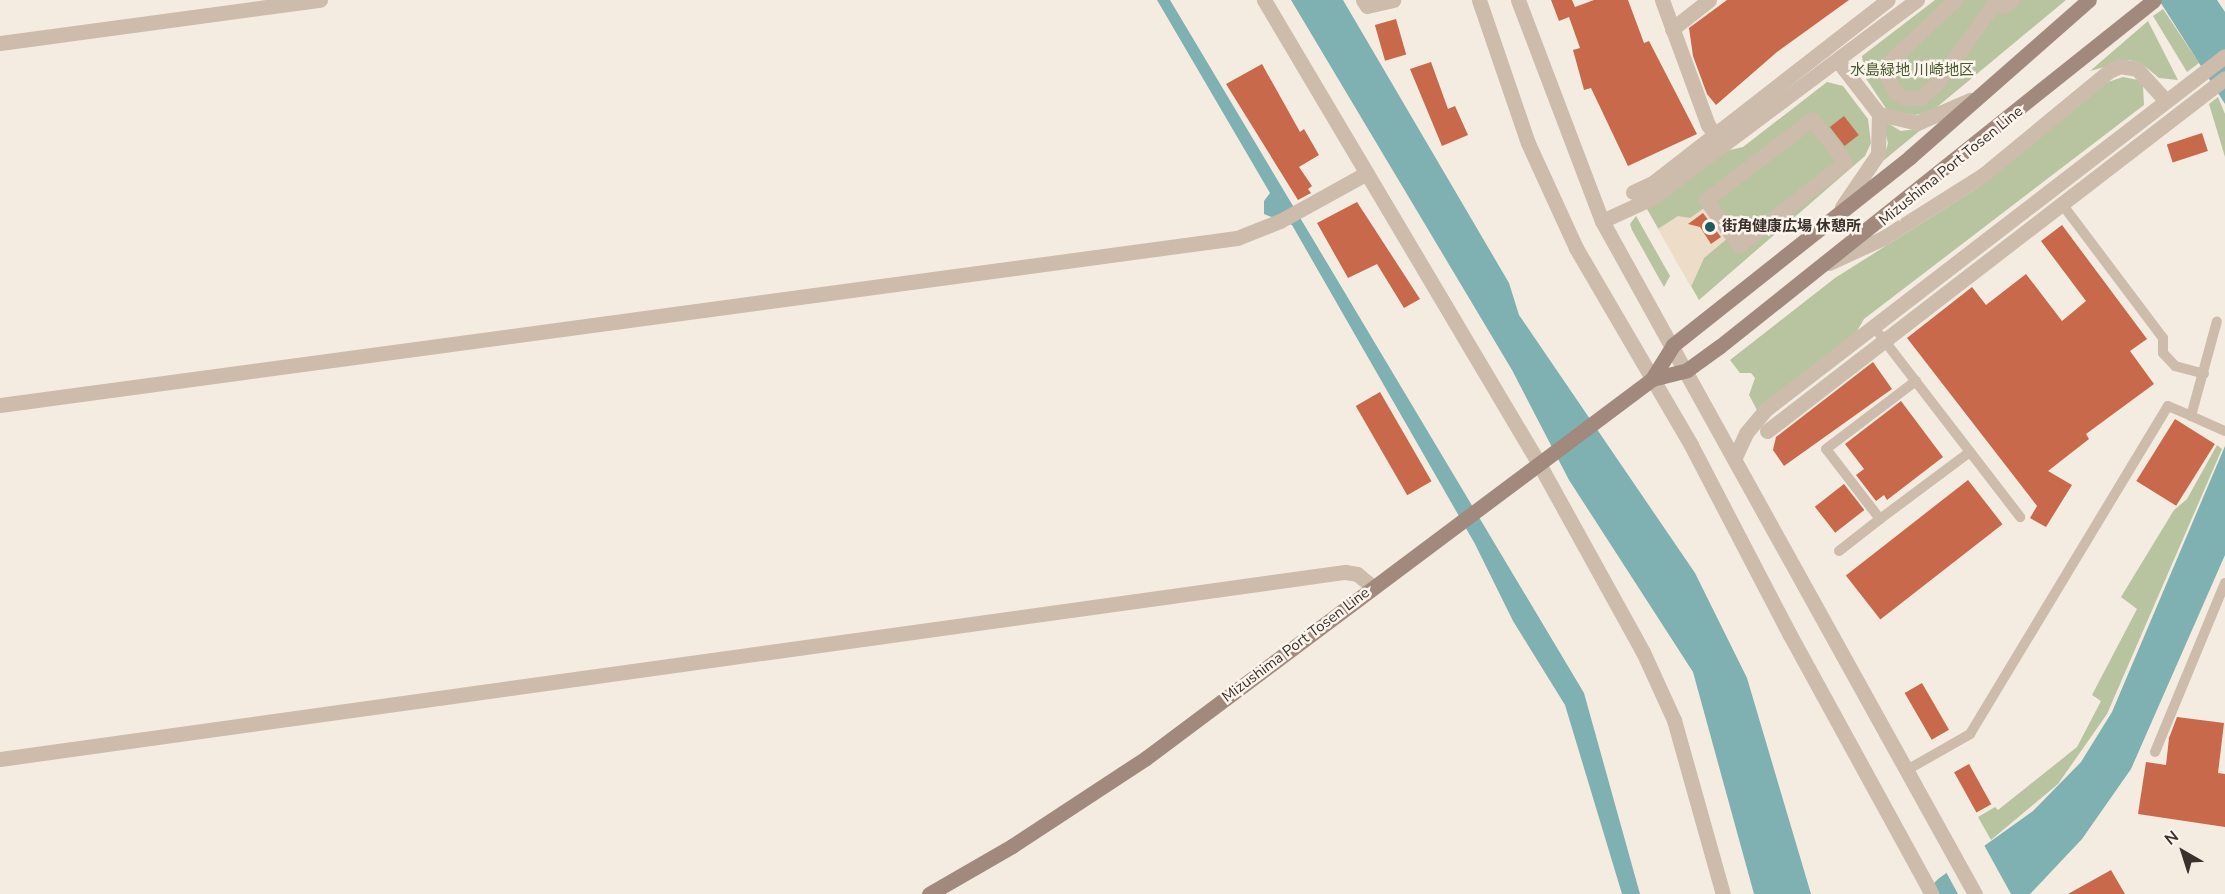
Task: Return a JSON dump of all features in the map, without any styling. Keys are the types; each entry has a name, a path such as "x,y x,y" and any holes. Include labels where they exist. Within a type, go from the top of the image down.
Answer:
{"main road":[{"name":"Mizushima Port Tosen Line","path":"1652,379 1673,345 1910,157 1974,98 2089,0"},
{"name":"Mizushima Port Tosen Line","path":"929,894 1012,846 1146,759 1478,507 1652,379 1687,370 1829,263 2152,2"}],"street":[{"path":"0,43 320,0"},
{"path":"1264,0 1367,173 1544,458 1674,720 1723,894"},
{"path":"1363,0 1367,6 1393,0"},
{"path":"1479,0 1504,78 1557,207 1744,541 1790,635 1929,890"},
{"path":"1518,0 1602,222 1687,370 1975,894"},
{"path":"1662,0 1671,27 1719,139"},
{"path":"1671,27 1702,0"},
{"path":"1671,27 1709,0"},
{"path":"1602,222 1652,198 1719,139 1888,0"},
{"path":"1633,192 1654,182 1838,61 1917,0"},
{"path":"1955,0 1889,62 1885,73 1894,92 1906,98 1920,98 1937,83 1993,5 2004,6 2012,0"},
{"path":"1735,457 1746,433 1765,410 2225,56"},
{"path":"1838,61 1879,114 1917,123 1974,98"},
{"path":"1829,263 1883,238 1983,174 2109,71 2120,66 2137,69 2166,101"},
{"path":"1767,431 2225,78"},
{"path":"1835,216 1868,174 1878,154 1879,114"},
{"path":"1812,119 1845,162 1739,245 1706,200 1812,119"},
{"path":"0,405 1237,238 1280,222 1367,173"},
{"path":"0,759 1345,572 1357,574 1374,587"}],"lane":[{"path":"2062,204 2163,338 2163,353 2175,366 2204,374"},
{"path":"2191,416 2217,321"},
{"path":"1873,325 2020,517"},
{"path":"1880,519 1826,449 1916,381"},
{"path":"1907,770 1970,735 2168,406 2220,430"},
{"path":"1839,551 1970,452"},
{"path":"2155,752 2225,583"}],"green space":[{"name":"水島緑地 川崎地区","path":"1935,0 2066,0 1931,112 1915,115 1887,110 1865,77 1862,56"},
{"path":"2163,9 2199,63 2187,72 2153,16"},
{"path":"2148,21 2178,80 2159,78 2141,63 2129,60 2090,71"},
{"path":"2123,77 2138,80 2143,86 2144,105 1864,319 1853,338 1757,410 1749,395 1755,378 1751,373 1740,373 1730,360 1835,278 1979,187 2108,82"},
{"name":"水島緑地 川崎地区","path":"1827,82 1843,86 1868,119 1871,143 1865,156 1699,300 1647,209 1721,152 1743,147"},
{"path":"2218,97 2225,114 2225,157 2209,104"},
{"path":"1882,120 1901,131 1923,128 1883,161 1888,143"},
{"path":"1636,216 1670,276 1664,287 1632,230 1630,224"},
{"path":"2217,445 2222,449 2107,714 2058,784 1991,840 1978,817 1995,807 1998,810 2077,747 2101,701 2092,695 2137,609 2121,597 2174,510 2187,499"}],"shaded area":[{"path":"1707,206 1728,238 1704,258 1691,287 1658,229 1678,216 1690,218"}],"water":[{"path":"1157,0 1170,0 1584,693 1640,894 1622,894 1565,705 1513,621 1475,544 1292,225 1264,214 1264,201 1270,193"},
{"path":"1291,0 1343,0 1509,283 1519,315 1695,573 1747,678 1811,894 1754,894 1693,672 1569,480 1512,370"},
{"path":"2159,0 2217,0 2225,12 2225,104"},
{"path":"2225,446 2225,555 2131,769 2082,839 2030,894 1924,894 1938,879 2033,811 2081,762 2112,712"}],"pier":[{"path":"1984,845 2011,894 1958,894 1946,872"}],"building":[{"path":"1551,0 1572,0 1575,7 1594,0 1628,0 1644,43 1649,41 1697,134 1628,166 1591,88 1584,90 1573,50 1580,48 1569,17 1559,21"},
{"path":"1727,0 1849,0 1777,52 1716,105 1707,94 1693,56 1689,28"},
{"path":"1396,19 1406,55 1385,61 1375,25"},
{"path":"1431,62 1448,109 1455,106 1468,135 1442,146 1410,69"},
{"path":"1262,64 1300,132 1304,129 1319,155 1299,167 1312,186 1308,189 1311,193 1298,200 1226,84"},
{"path":"1844,116 1859,135 1845,146 1830,127"},
{"path":"2202,133 2208,151 2173,163 2167,144"},
{"path":"1357,202 1420,299 1404,308 1377,264 1348,278 1317,223"},
{"name":"街角健康広場 休憩所","path":"1703,213 1721,237 1711,244 1700,227 1688,224"},
{"path":"2062,225 2147,339 2130,351 2154,384 2086,434 2089,439 2048,471 2072,485 2046,527 2030,518 2037,506 1907,338 1972,287 1986,305 2026,274 2062,321 2086,301 2041,241"},
{"path":"1873,362 1892,389 1784,466 1773,450 1776,437"},
{"path":"1380,392 1432,481 1407,495 1356,406"},
{"path":"1901,401 1943,457 1887,500 1884,495 1876,501 1856,475 1864,469 1845,444"},
{"path":"2175,419 2215,444 2176,506 2136,481"},
{"path":"1968,480 2002,524 1880,620 1846,575"},
{"path":"1844,484 1864,510 1835,533 1815,507"},
{"path":"1922,683 1949,730 1932,740 1905,693"},
{"path":"2177,717 2224,723 2218,773 2225,774 2225,827 2138,814 2146,762 2166,765 2169,738"},
{"path":"1969,764 1991,804 1976,812 1954,772"},
{"path":"2111,870 2125,894 2068,894"}],"place":[{"name":"街角健康広場 休憩所","path":"1710,227"}]}
